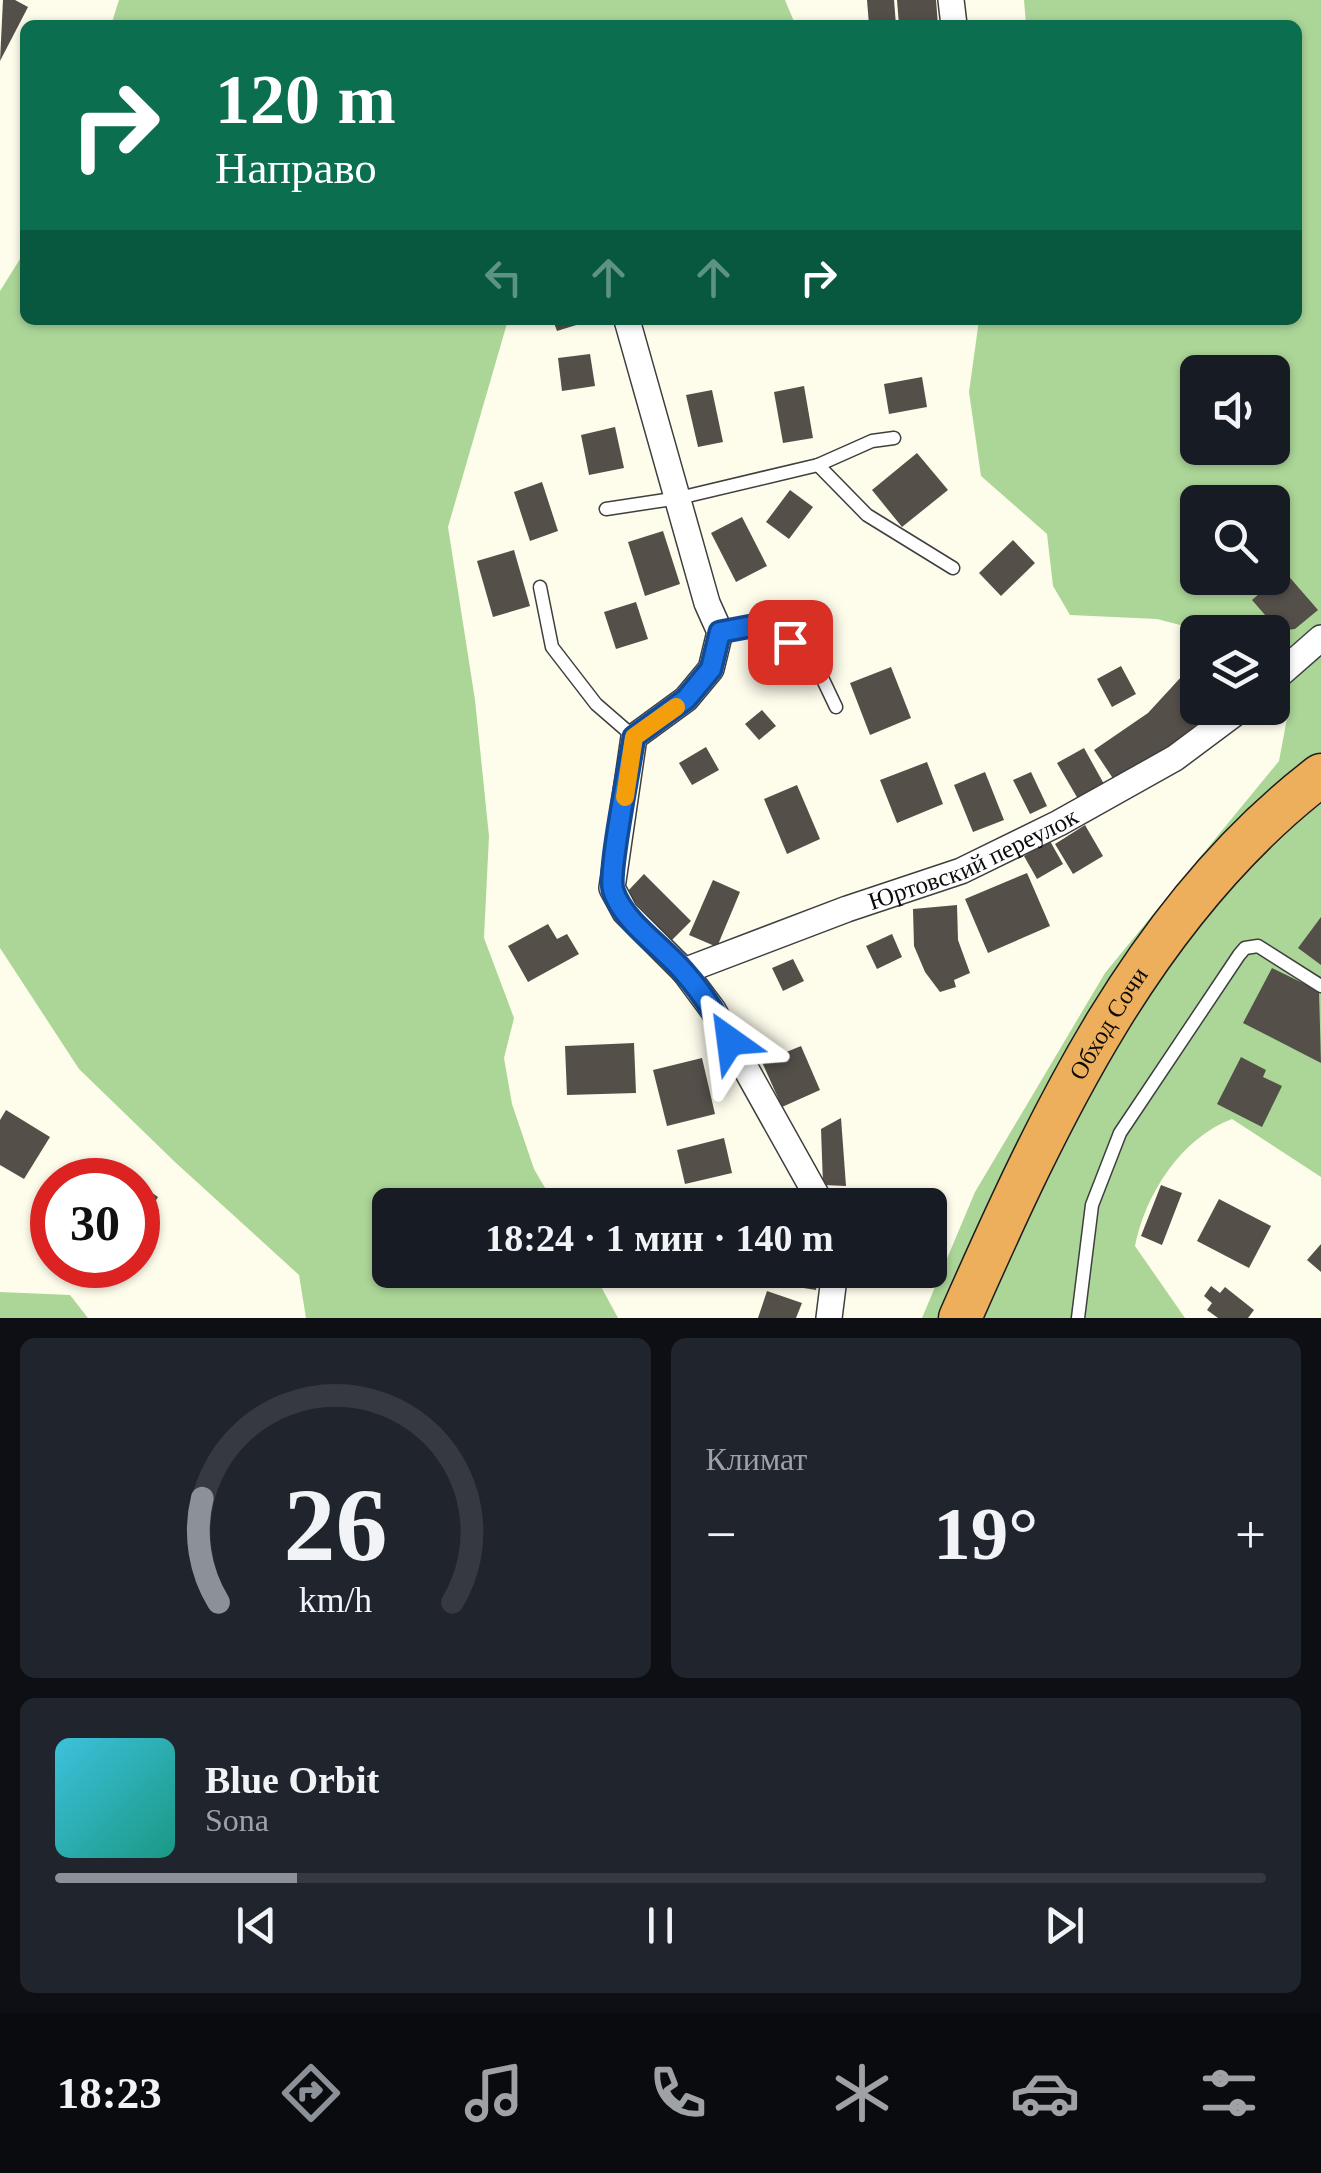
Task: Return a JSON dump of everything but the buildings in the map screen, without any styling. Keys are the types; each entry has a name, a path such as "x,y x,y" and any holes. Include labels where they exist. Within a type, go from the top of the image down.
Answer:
{"highway":[{"name":"Обход Сочи","path":"960,1318 1011,1203 1067,1092 1130,981 1211,880 1295,795 1321,775"}],"street":[{"path":"628,325 707,603 720,632 711,669 686,699 634,737 612,888 625,912 684,972 713,1010 812,1188"},
{"path":"1290,665 1321,638"},
{"name":"Юртовский переулок","path":"684,972 848,909 961,871 1059,823 1176,758 1220,725"},
{"path":"828,1318 832,1288"}],"lane":[{"path":"606,509 679,498 818,465 872,441 894,438"},
{"path":"818,465 867,515 953,568"},
{"path":"540,587 552,646 596,704 634,737"},
{"path":"720,632 752,626 790,642 816,665 836,707"},
{"path":"1078,1318 1092,1204 1120,1133 1239,955 1245,948 1258,946 1321,986"}],"green space":[{"path":"119,0 785,0 793,20 113,20"},
{"path":"1024,0 1321,0 1321,1177 1232,1119 1182,1154 1147,1207 1135,1246 1185,1318 922,1318 935,1288 947,1288 947,1259 975,1192 1105,973 1279,761 1286,725 1290,725 1290,615 1180,615 1180,625 1157,619 1070,615 1053,586 1047,534 981,476 969,392 978,325 1302,325 1302,20 1026,20"},
{"path":"20,259 20,325 507,325 448,527 475,700 489,836 484,938 514,1018 504,1058 512,1104 534,1169 545,1188 372,1188 372,1288 602,1288 618,1318 306,1318 299,1275 79,1069 0,948 0,291"},
{"path":"0,1292 70,1295 88,1318 0,1318"}],"slow traffic":[{"path":"625,797 634,737 676,707"}],"route":[{"path":"730,1041 713,1010 684,972 625,912 612,888 634,737 686,699 711,669 720,632 752,626 790,642"}]}
